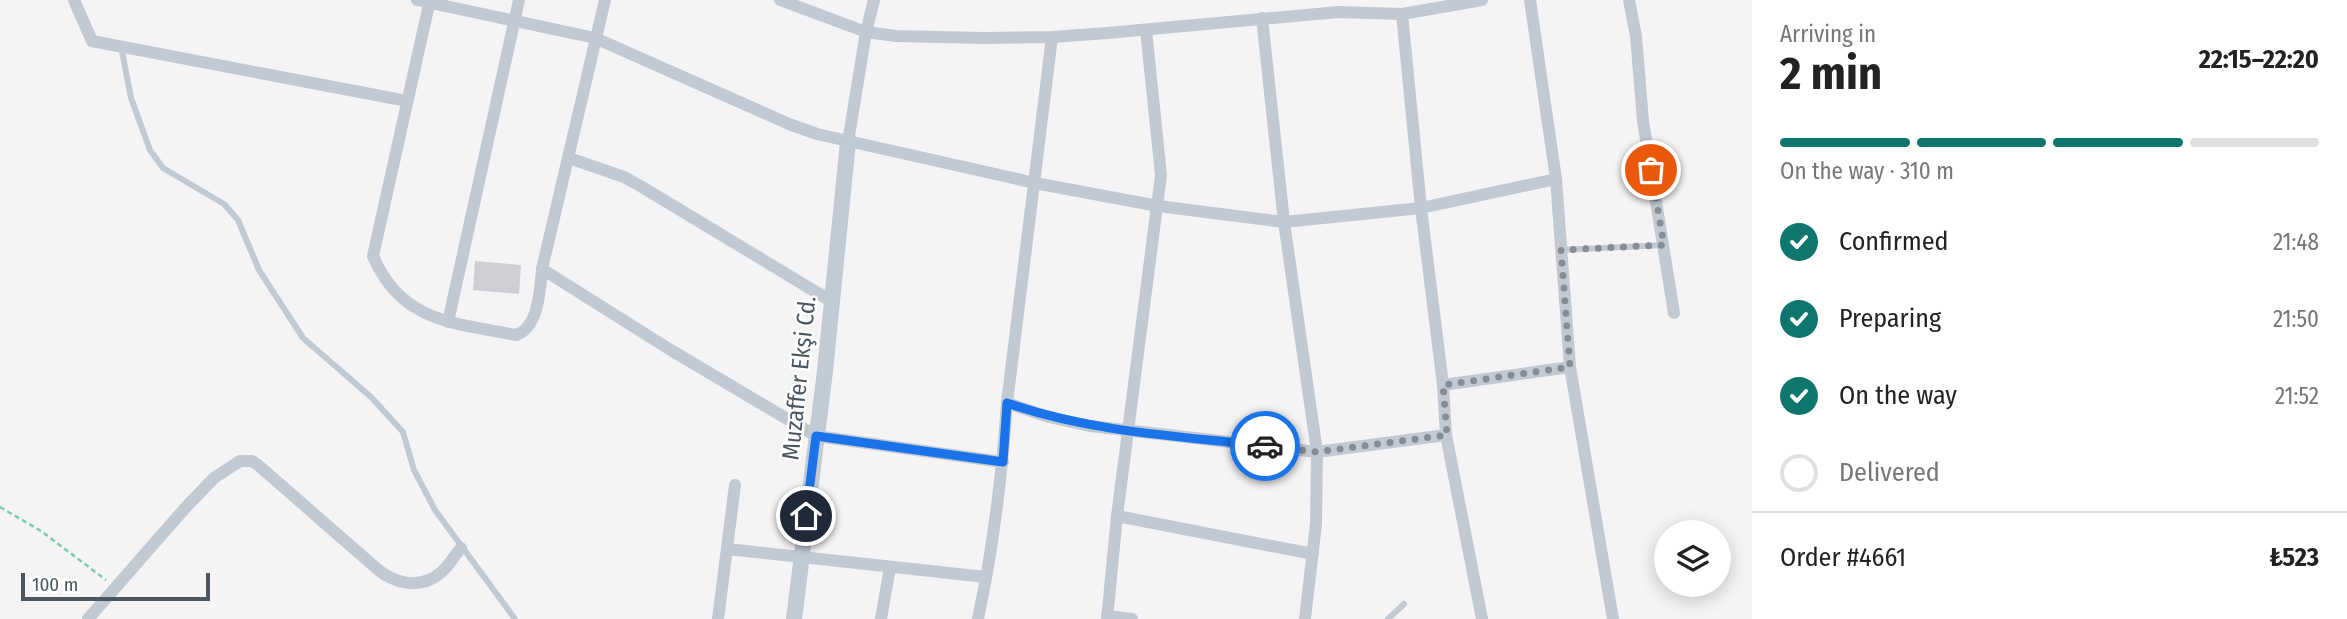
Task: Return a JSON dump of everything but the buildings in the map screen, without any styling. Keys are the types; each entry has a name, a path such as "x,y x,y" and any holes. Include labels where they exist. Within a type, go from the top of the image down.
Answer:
{"street":[{"path":"74,0 92,41 408,101"},
{"path":"448,322 519,0"},
{"path":"605,0 596,38 569,158 542,270 539,295 531,324 516,335 448,322 410,306 393,291 373,256 408,101 425,1 515,23 596,38 789,124 848,142 1035,183 1158,206 1284,222 1421,208 1556,179"},
{"path":"779,0 866,32 896,36 1052,37 1339,12 1402,14 1482,0"},
{"path":"848,142 866,32 874,0"},
{"path":"1530,0 1556,179 1570,367 1613,619"},
{"path":"1629,0 1636,36 1643,121 1674,313"},
{"path":"1402,14 1447,435 1482,619"},
{"path":"1262,18 1284,222 1317,452 1318,491 1305,619"},
{"path":"1132,619 1107,618 1117,516 1161,175 1146,30"},
{"path":"978,619 1003,462 1007,403 1052,37"},
{"name":"Muzaffer Ekşi Cd.","path":"793,619 848,142"},
{"path":"569,158 624,177 831,301"},
{"path":"542,270 816,436 1003,462"},
{"path":"1443,385 1570,367"},
{"path":"1007,403 1071,422 1317,452 1447,435"},
{"path":"88,619 205,487 240,461 252,461 258,465 376,568 393,579 410,583 435,577 461,548"},
{"path":"718,619 735,485"},
{"path":"1117,516 1313,554"},
{"path":"727,549 986,577"},
{"path":"881,619 890,567"}],"lane":[{"path":"121,46 131,99 150,150 163,168 224,204 238,220 259,271 303,338 371,397 403,432 414,470 435,510 515,619"},
{"path":"1561,250 1664,245"},
{"path":"1388,619 1404,604"},
{"path":"1305,619 1317,619"}],"path":[{"path":"0,507 41,531 115,586"}],"way so far":[{"path":"1265,446 1317,452 1447,435 1443,385 1570,367 1561,250 1664,245 1651,170"}],"route":[{"path":"806,516 816,436 1003,462 1007,403 1049,417 1090,426 1265,446"}]}
